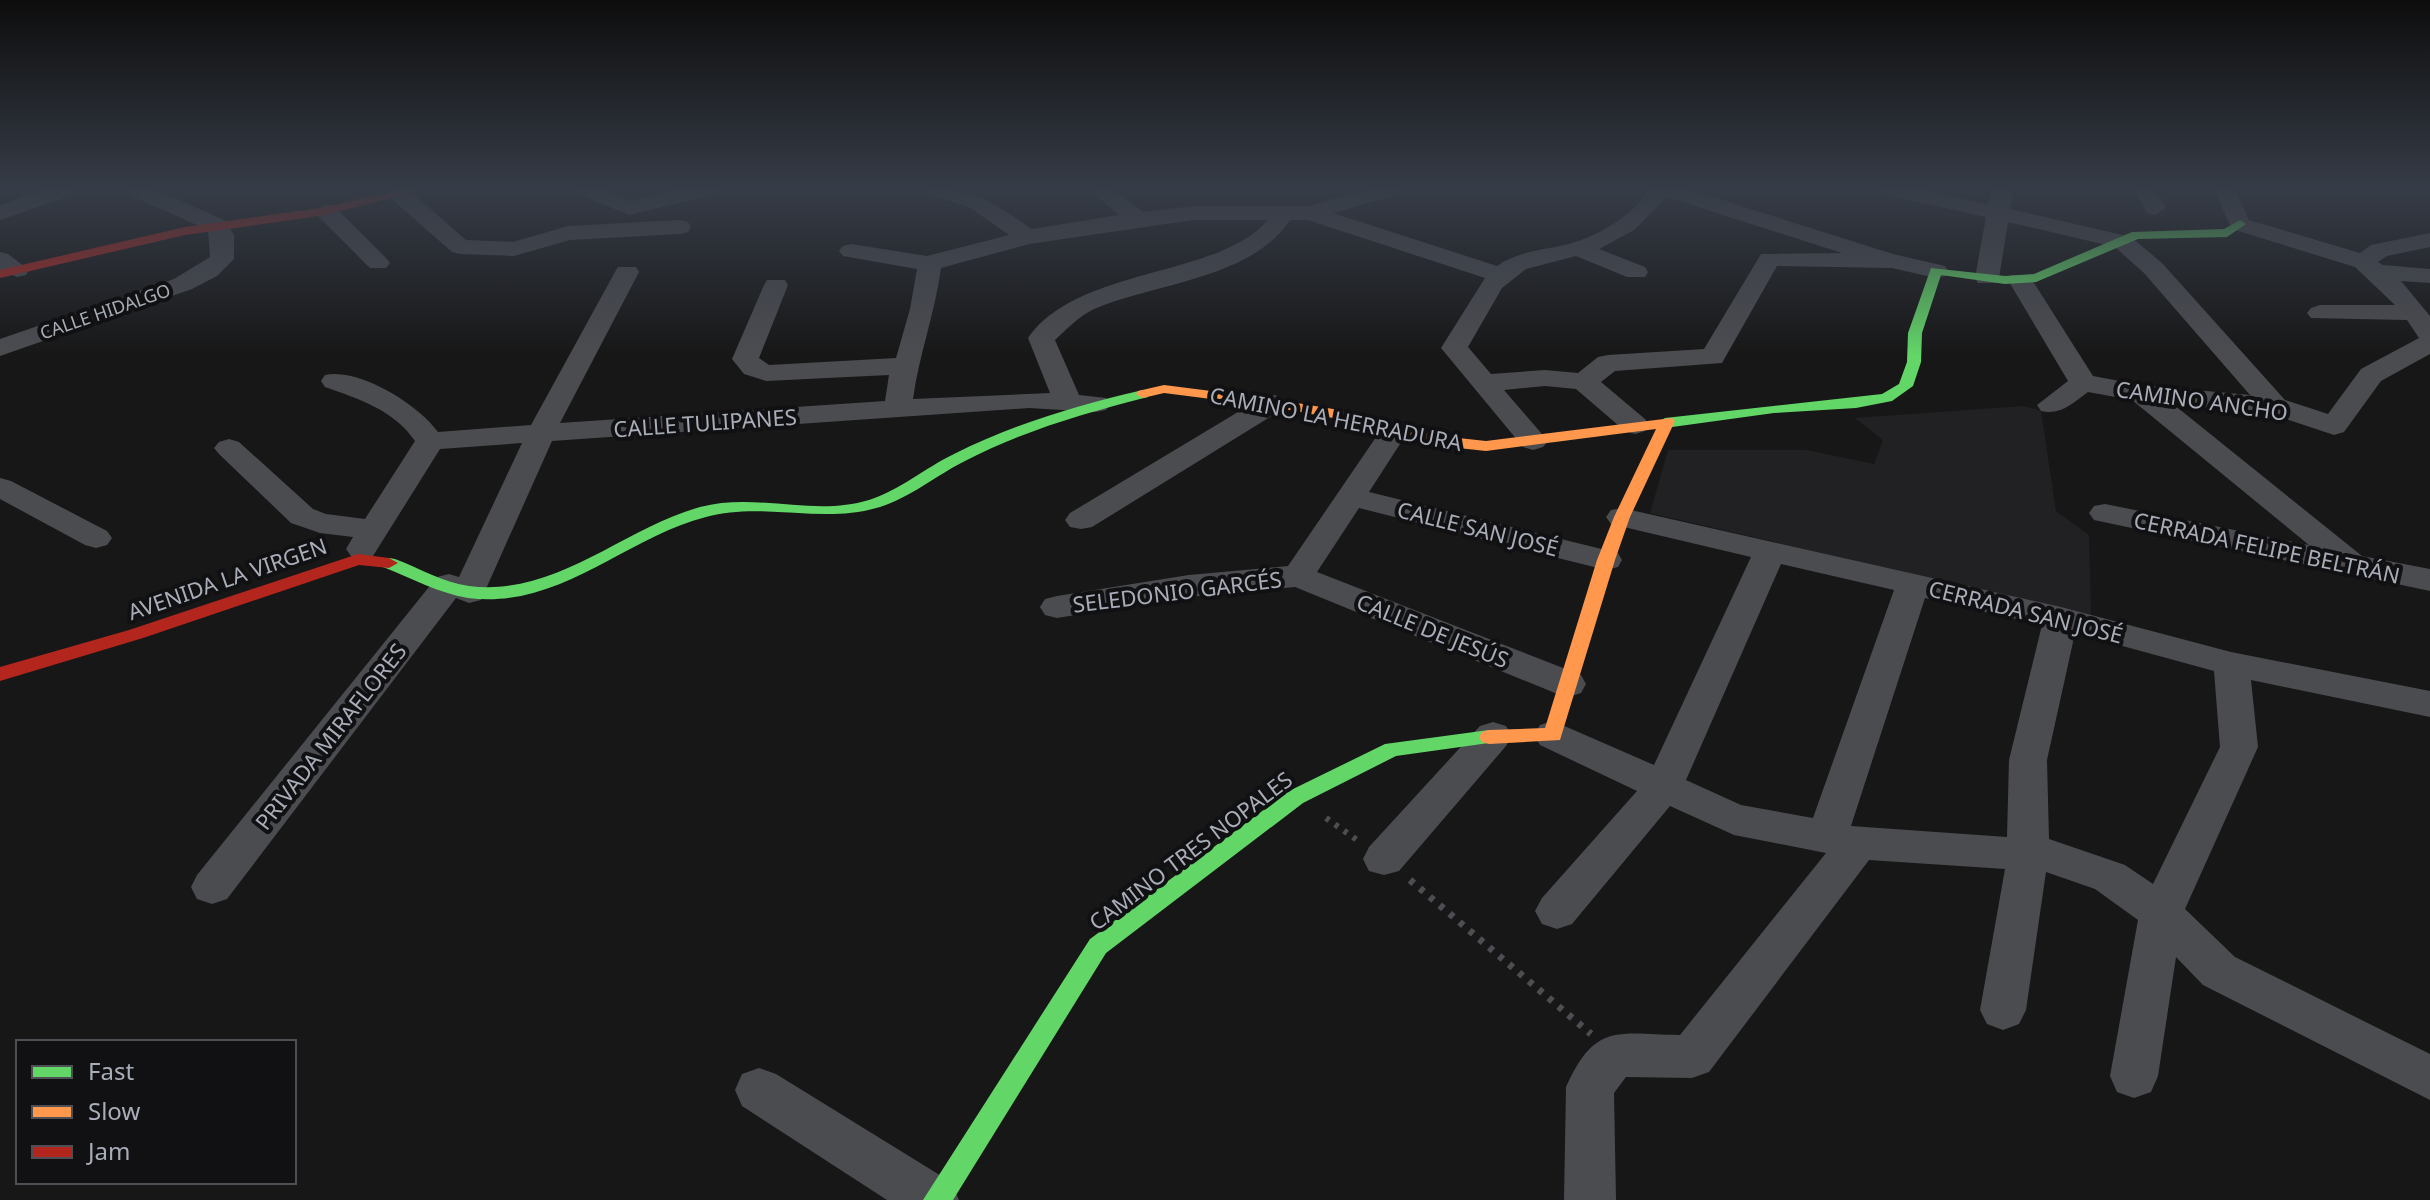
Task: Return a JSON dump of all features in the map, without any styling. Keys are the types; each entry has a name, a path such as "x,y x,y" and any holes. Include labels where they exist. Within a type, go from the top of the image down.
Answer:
{"street":[{"path":"6,268 123,244"},
{"name":"CALLE HIDALGO","path":"0,348 183,284 208,271 222,259 222,244"},
{"path":"359,244 378,263"},
{"path":"457,244 460,247 514,249 531,244"},
{"path":"851,251 930,264 1003,244"},
{"path":"1082,403 1041,338 1083,305 1178,275 1256,244"},
{"path":"1405,244 1500,275"},
{"path":"1533,441 1454,348 1500,275 1531,257 1578,249 1588,244"},
{"path":"1838,244 1936,271 2004,279 2036,278 2118,244"},
{"path":"2001,244 2004,279 2083,383 2051,405"},
{"path":"2125,244 2153,268 2275,406"},
{"path":"2301,244 2371,267 2430,276"},
{"path":"2371,267 2379,250 2410,244"},
{"path":"1578,249 1636,272"},
{"path":"1584,382 1608,363 1713,357 1769,259 1893,261"},
{"path":"898,409 904,366 910,357 923,309 930,264"},
{"path":"2371,267 2417,307 2430,335"},
{"name":"CAMINO LA HERRADURA","path":"459,589 518,591 570,576 652,530 706,511 749,506 838,511 876,503 960,457 1082,403 1164,389 1273,403 1440,441 1486,446 1667,421 1856,404 1887,398 1906,386 1914,362 1915,333 1936,271"},
{"name":"PRIVADA MIRAFLORES","path":"212,887 459,589 627,272"},
{"path":"776,285 745,359 754,368 766,373 904,366"},
{"path":"2320,313 2417,307"},
{"name":"CAMINO ANCHO","path":"2083,383 2141,393 2275,406 2334,426 2371,375 2430,343"},
{"path":"1484,383 1545,378 1584,382 1635,425"},
{"path":"335,381 401,408 430,441 372,530 358,559"},
{"path":"2141,393 2353,563"},
{"name":"CALLE TULIPANES","path":"430,441 1029,400 1082,403"},
{"path":"1081,520 1273,403"},
{"path":"1667,421 1622,517 1606,560 1553,735 1734,819 1842,840 2054,856 2110,877 2161,913 2219,971 2430,1078"},
{"path":"1298,576 1395,430"},
{"path":"229,448 302,516 320,523 372,530"},
{"path":"0,487 96,538"},
{"name":"CALLE SAN JOSÉ","path":"1350,497 1606,560"},
{"name":"CERRADA FELIPE BELTRÁN","path":"2105,513 2430,580"},
{"name":"CERRADA SAN JOSÉ","path":"1622,517 2061,618 2231,664 2430,704"},
{"path":"1557,911 1664,786 1770,551"},
{"name":"AVENIDA LA VIRGEN","path":"0,674 178,622 358,559 383,561 459,589"},
{"name":"SELEDONIO GARCÉS","path":"1057,607 1189,586 1298,576"},
{"name":"CALLE DE JESÚS","path":"1298,576 1568,684"},
{"path":"1590,1200 1590,1087 1614,1055 1692,1057 1842,840 1913,584"},
{"path":"2003,1010 2028,856 2028,760 2061,618"},
{"path":"2134,1076 2161,913 2239,747 2231,664"},
{"name":"CAMINO TRES NOPALES","path":"935,1200 1098,946 1296,797 1392,749 1493,736 1553,735"},
{"path":"1384,859 1493,736"},
{"path":"759,1090 935,1200"}],"path":[{"path":"1296,797 1384,859 1614,1055"}],"shaded area":[{"path":"2024,406 2041,411 2056,511 2089,535 2091,616 1650,513 1668,450 1807,450 1874,464 1883,440 1855,418"}],"traffic: fast":[{"path":"1665,423 1774,409 1856,404 1887,398 1906,386 1914,362 1915,333 1936,271 2005,280 2036,278 2115,244"},
{"path":"389,563 469,592 501,594 532,588 562,578 676,520 706,511 748,507 834,511 875,503 897,494 960,457 1027,428 1073,412 1143,394"},
{"path":"937,1200 1098,946 1296,797 1392,749 1489,737"}],"traffic: slow":[{"path":"1143,394 1164,389 1273,403 1333,414 1440,441 1486,446 1665,423"},
{"path":"1489,737 1553,735 1606,560 1622,517 1667,421"}],"traffic: jam":[{"path":"0,274 129,244"},
{"path":"0,674 136,634 358,559 389,563"}]}
